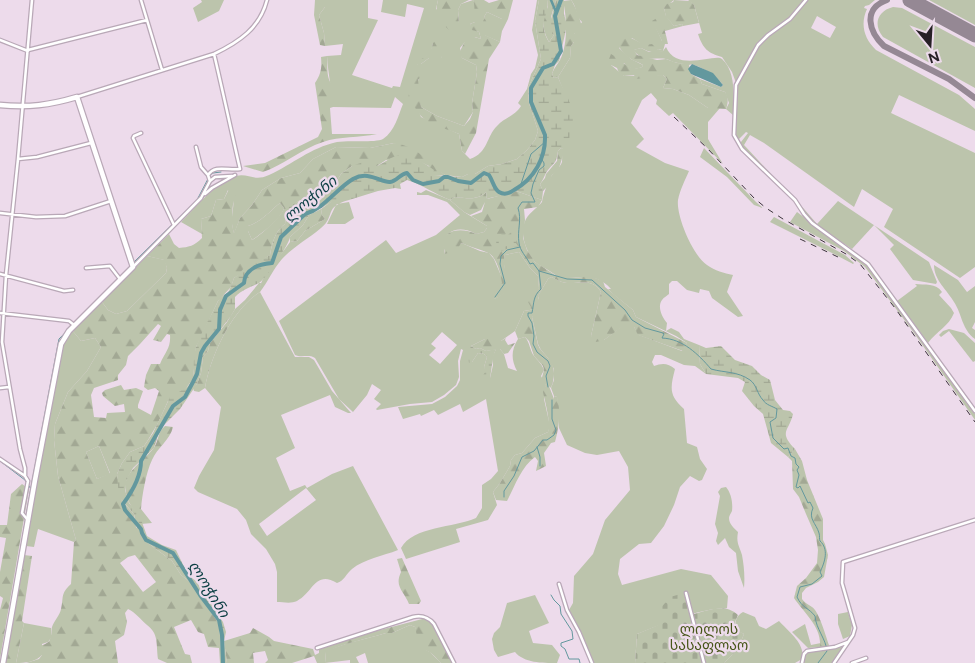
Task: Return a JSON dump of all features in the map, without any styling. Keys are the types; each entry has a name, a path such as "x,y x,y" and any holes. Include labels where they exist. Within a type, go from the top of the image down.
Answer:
{"street":[{"path":"26,518 22,513 28,485 25,476 26,468 2,362 1,313 18,159 32,0"},
{"path":"141,0 162,70"},
{"path":"0,104 22,106 48,105 214,54 235,43 251,30 264,11 266,0"},
{"path":"806,0 790,20 768,35 758,45 736,85 734,132 736,140 742,149 795,200 812,222 868,264 975,411"},
{"path":"0,40 28,51 147,20"},
{"path":"208,175 210,171 218,168 240,169 214,54"},
{"path":"77,97 133,268"},
{"path":"141,133 133,138 174,226"},
{"path":"18,159 37,157 91,143"},
{"path":"196,147 200,166 208,175 210,181"},
{"path":"3,663 26,518 61,344 65,335 201,198 212,188 235,175 215,177 210,181 201,198"},
{"path":"0,213 36,217 65,216 111,200"},
{"path":"86,268 110,266 121,280"},
{"path":"0,274 64,291 74,290"},
{"path":"1,313 69,321 74,326"},
{"path":"0,388 9,387"},
{"path":"0,459 25,476"},
{"path":"834,663 855,628 842,583 843,562 975,520"},
{"path":"559,584 567,610 592,663"},
{"path":"686,593 704,663"},
{"path":"317,648 420,616 430,619 434,624 454,663"},
{"path":"802,663 804,654 807,651 834,647 848,642"},
{"path":"852,663 866,658"}],"green space":[{"path":"201,0 224,0 219,11 198,22 193,8 202,2"},
{"path":"315,0 325,0 325,7 319,15 325,46 320,45 314,15"},
{"path":"325,0 368,0 368,18 378,20 352,75 392,88 393,86 400,87 424,8 407,4 405,17 381,12 383,0 438,0 436,9 459,23 458,10 461,4 473,0 475,4 475,22 470,24 474,30 479,32 481,39 475,37 465,42 460,48 462,58 476,65 477,72 472,103 473,112 464,126 437,116 421,107 418,94 418,109 421,117 459,134 462,151 470,159 484,149 493,130 521,106 518,103 527,89 538,55 532,30 537,0 539,0 535,21 541,59 528,88 529,103 538,131 535,140 517,159 488,166 475,174 468,174 462,177 445,175 394,143 370,148 336,147 313,159 300,173 281,178 262,190 240,218 234,234 232,221 233,200 228,190 224,199 216,200 211,216 201,219 202,234 181,222 206,196 228,179 241,175 255,178 264,177 318,148 342,141 383,139 393,128 403,104 395,97 391,108 333,107 327,56 341,55 343,44 325,46 319,15 325,7","holes":["433,43 442,58 429,58 421,64 417,83 417,65 431,52"]},
{"path":"438,0 469,0 461,4 458,10 459,23 450,31 438,17"},
{"path":"473,0 484,0 489,3 499,0 513,0 508,19 502,19 487,12 484,17 490,29 485,35 500,42 489,59 476,133 465,154 462,151 459,134 426,120 408,98 417,65 427,55 433,43 437,40 442,58 429,58 421,64 425,71 418,80 421,107 437,116 464,126 470,119 473,112 472,103 477,72 476,65 462,58 459,53 468,35 481,39 479,32 472,30 470,24 475,22"},
{"path":"539,0 547,0 548,5 544,28 549,42 554,35 550,23 556,0 564,0 564,14 567,25 559,61 555,65 552,74 554,78 558,77 568,98 573,120 565,149 561,148 558,151 555,162 540,184 543,191 542,200 516,191 487,199 486,192 475,198 455,197 450,200 407,180 400,184 401,189 395,188 378,191 349,200 335,200 309,215 303,225 290,237 282,253 262,280 243,290 235,297 235,309 210,343 208,351 203,357 201,373 197,384 180,409 160,429 154,448 133,468 127,479 125,490 129,503 139,514 147,536 162,545 176,550 188,575 196,581 223,622 226,632 224,641 227,663 222,663 218,622 190,582 181,575 172,561 138,533 134,514 119,497 117,474 122,463 130,452 144,446 153,433 171,395 182,391 192,381 197,344 218,301 227,293 234,278 249,263 255,260 259,261 270,255 276,234 285,224 289,207 308,197 316,196 336,182 341,174 352,166 363,162 377,166 400,155 416,159 430,167 434,170 432,175 462,177 468,174 475,174 488,166 517,159 527,150 535,140 538,131 529,103 528,88 541,59 535,21"},
{"path":"547,0 556,0 551,17 554,35 549,42 543,24 544,15 548,7"},
{"path":"571,0 674,0 664,8 666,16 674,26 682,24 683,26 665,31 653,21 662,41 662,49 658,50 632,38 619,48 631,59 643,65 642,67 632,68 624,63 611,65 624,76 663,75 667,79 663,88 673,89 689,95 708,108 720,108 708,122 708,139 723,164 673,113 669,116 656,104 657,100 651,93 642,100 631,123 644,139 636,147 665,163 689,171 678,200 680,216 686,235 696,253 707,265 723,273 733,275 727,292 743,316 738,317 712,298 709,291 700,289 699,293 687,290 677,281 672,281 669,284 669,294 663,299 660,306 663,318 667,323 666,331 671,328 679,332 684,339 699,345 700,364 706,374 695,366 684,365 661,355 655,355 652,362 654,366 665,364 675,369 672,391 676,400 684,409 687,443 697,447 700,459 707,469 702,480 699,481 690,476 680,487 664,526 651,543 639,544 620,559 618,574 622,585 681,569 711,575 728,596 727,608 693,614 637,634 635,663 589,663 590,660 573,625 569,610 573,603 574,576 593,554 605,520 630,490 628,467 619,451 597,455 585,453 567,445 559,428 557,397 554,396 551,388 554,380 554,369 538,344 532,317 538,304 538,296 551,277 565,283 590,283 601,292 591,336 604,340 621,327 634,327 639,335 682,351 687,343 636,317 633,310 598,279 557,276 535,262 526,247 523,230 526,219 542,202 550,178 562,162 564,92 558,77 570,58 574,34 582,22"},
{"path":"571,0 578,13 582,28 574,34 570,58 558,77 554,78 552,74 563,54 566,39 563,1"},
{"path":"674,0 690,1 694,5 699,23 674,26 666,17 664,8"},
{"path":"688,0 805,0 792,17 756,45 736,83 732,72 722,57 713,54 704,47 698,34 702,33 694,5"},
{"path":"807,0 875,0 864,8 867,9 864,31 872,46 876,50 959,95 975,109 975,131 899,95 891,113 975,153 975,267 960,278 884,227 893,209 862,189 854,207 750,135 744,145 785,189 741,147 741,142 748,133 746,132 739,139 736,137 736,87 758,45 791,20","holes":["817,16 836,27 830,38 811,28"]},
{"path":"929,0 975,0 975,25"},
{"path":"893,7 902,8 975,47 975,88 883,37 878,28 878,19 883,12"},
{"path":"487,12 502,19 508,19 502,31 500,42 484,35 486,23 484,17"},
{"path":"657,18 663,26 668,44 665,44 663,51 660,52 647,51 641,48 634,50 637,55 657,60 666,59 677,63 692,64 689,65 691,74 700,79 702,84 725,92 728,100 726,109 708,108 689,95 673,89 663,88 667,79 663,75 636,79 634,75 624,76 619,73 617,68 611,65 609,59 611,54 629,67 637,68 643,65 632,60 620,48 616,39 622,37 652,44 658,50 662,49 662,41 652,21"},
{"path":"666,47 671,55 678,59 687,61 718,58 727,64 732,78 734,93 733,115 726,109 729,103 725,92 702,84 700,79 721,87 723,85 708,72 690,64 676,63 666,59 641,57 633,50 641,48 649,52 663,51"},
{"path":"327,56 330,81 340,91 340,94 333,97 333,107 330,108 332,134 377,134 323,142 263,172 243,166 265,163 318,137 322,129 315,83 321,71 321,57"},
{"path":"394,143 409,147 422,155 445,175 432,176 429,166 414,159 386,160 377,166 352,166 341,174 330,187 316,196 297,202 286,215 285,224 276,234 270,255 234,278 231,287 218,301 196,347 193,379 183,392 168,401 158,423 144,446 130,452 117,474 122,501 134,514 136,527 148,543 172,561 181,575 190,582 218,622 222,663 220,663 219,648 208,647 204,634 198,632 191,620 174,627 185,654 190,655 192,663 167,663 158,659 154,632 136,614 128,609 125,613 127,622 124,635 115,641 118,663 26,663 39,659 42,655 38,648 49,641 52,627 60,611 64,593 71,584 74,542 76,540 58,476 54,440 55,424 68,392 87,371 101,347 95,338 81,341 72,330 102,302 108,310 116,314 127,311 166,273 167,268 164,260 147,256 169,234 174,244 179,248 191,246 199,241 202,238 201,219 211,216 216,200 224,199 231,185 236,186 232,211 234,233 240,218 262,190 281,178 300,173 313,159 336,147 370,148","holes":["280,203 284,208 270,226 252,240 248,226 261,219","158,324 161,326 153,340 161,342 167,334 170,335 169,347 160,364 151,364 146,375 144,387 148,390 155,388 159,391 151,415 138,408 143,391 136,388 124,390 121,385 105,390 102,393 115,406 124,404 125,412 107,413 106,418 94,417 91,395 94,388 118,380 118,375 126,365 128,356","99,446 110,473 97,479 86,452","135,555 156,582 143,592 120,563 128,557"]},
{"path":"561,148 565,149 559,168 552,175 548,186 543,191 540,184 557,161 558,151"},
{"path":"704,148 763,208 754,205 727,177 700,157"},
{"path":"426,190 450,200 464,212 487,226 484,232 476,234 463,230 451,232 447,235 444,246 445,254 461,243 489,253 494,259 502,278 502,284 494,299 501,295 507,285 504,267 505,255 519,252 538,276 539,288 530,310 524,311 515,331 501,341 485,339 471,346 472,362 478,353 484,354 487,357 484,367 490,378 493,365 492,358 496,349 500,349 504,354 508,368 517,371 513,359 513,351 518,339 525,337 533,354 544,370 541,376 546,385 544,399 550,426 548,432 535,438 522,453 515,455 511,460 510,466 493,492 497,505 488,520 456,529 460,542 406,559 401,548 415,535 476,518 482,508 482,485 498,471 486,399 463,412 460,404 438,415 434,410 421,416 420,414 403,419 398,407 432,404 445,397 457,386 460,380 460,361 463,350 461,349 458,361 459,377 456,385 432,402 377,410 381,404 374,399 381,390 372,384 367,395 353,412 339,399 315,358 295,355 279,321 386,240 396,253 436,235 460,215 447,202 428,195 417,195 417,192 421,193","holes":["442,332 457,345 440,364 429,355 436,348 431,344"]},
{"path":"516,191 542,200 538,207 524,209 523,238 527,250 535,262 555,275 575,278 590,276 603,281 605,287 633,310 636,317 687,343 683,351 638,335 634,327 622,327 604,340 596,342 591,336 601,292 598,288 590,283 565,283 551,277 548,279 538,296 538,308 532,317 538,345 551,361 554,369 551,388 549,386 554,399 554,396 557,397 558,402 558,431 555,442 551,443 544,453 546,466 536,471 538,461 535,457 530,461 519,477 507,501 496,500 493,492 510,466 511,460 515,455 522,453 535,438 548,432 549,428 543,392 546,385 541,381 544,370 543,366 534,356 529,341 525,337 518,339 515,331 524,311 530,310 528,297 539,288 538,276 519,252 505,255 504,261 508,279 507,290 494,299 494,294 502,283 498,267 492,256 461,243 457,250 445,254 443,246 446,235 450,232 460,230 476,234 484,232 487,228 487,226 471,216 482,212 485,202 481,210 470,215 450,200 455,197 475,198 486,192 487,199"},
{"path":"335,199 349,200 336,206 325,224 282,259 260,292 262,280 266,273 290,242 297,241 305,231 325,219 321,209"},
{"path":"838,201 874,225 852,249 815,223 798,202 817,224"},
{"path":"349,202 354,218 345,224 327,224 337,204"},
{"path":"280,203 284,208 279,217 252,240 248,226 261,219"},
{"path":"321,209 325,219 305,231 297,241 290,242 290,237 303,225 309,215"},
{"path":"797,212 867,265 975,414 975,420 865,267 844,251 790,222"},
{"path":"774,217 845,255 854,263 770,222"},
{"path":"874,225 929,262 937,282 936,284 913,280 890,249 894,245"},
{"path":"513,230 517,233 516,243 518,246 497,253 496,239 499,235 505,233 506,238 503,244 504,247 506,246 508,235"},
{"path":"147,256 165,260 166,273 127,311 116,314 108,310 102,302"},
{"path":"934,265 958,280 967,292 975,286 975,322 972,328 975,330 975,339 967,331 957,307 938,280"},
{"path":"261,283 260,292 240,310 217,348 205,388 199,392 194,391 193,388 197,384 201,373 203,357 208,351 210,343 235,309"},
{"path":"915,284 930,285 940,289 942,292 939,295 954,313 949,322 928,343 897,301 917,286"},
{"path":"260,292 295,357 309,357 314,360 332,391 351,413 335,407 330,395 281,415 295,448 276,458 290,491 305,485 307,488 332,474 353,466 398,550 362,563 352,569 337,583 324,579 319,581 297,601 292,602 277,602 277,572 275,564 266,549 251,534 246,520 237,509 198,492 194,488 214,450 221,407 205,388 212,362 224,335 240,310","holes":["306,488 316,500 267,536 259,524"]},
{"path":"949,329 964,333 975,343 975,361 973,362 949,331 941,337 939,335"},
{"path":"72,330 81,341 95,338 101,347 87,371 68,392 55,424 54,440 58,476 76,540 74,542 38,529 34,547 26,546 62,346"},
{"path":"499,338 501,341 506,338 505,340 508,345 515,343 508,353 504,354 500,349 486,351 471,346 485,339"},
{"path":"699,345 706,348 721,346 735,360 752,366 761,375 770,380 775,400 783,410 790,411 793,414 786,435 795,449 788,457 771,443 763,414 742,391 745,382 738,378 706,374 700,364"},
{"path":"471,346 486,351 496,349 490,378 483,383 481,379 485,372 484,367 487,357 484,354 478,353 472,362 469,363 468,355"},
{"path":"165,426 173,427 152,460 142,498 141,509 152,523 141,524 138,515 130,504 125,486 129,474 153,449"},
{"path":"99,446 110,474 97,479 86,452"},
{"path":"795,449 802,461 807,480 823,519 823,540 828,555 824,577 806,588 802,593 802,599 815,609 829,645 828,648 820,647 818,633 812,621 794,598 797,586 806,578 817,563 818,550 816,537 799,497 793,489 792,461 788,457"},
{"path":"22,484 29,489 0,659 0,610 3,598 0,596 0,572 6,538 0,537 0,525 7,525 11,494"},
{"path":"726,487 732,504 729,520 738,532 738,541 744,567 744,588 738,571 736,553 729,547 725,538 718,545 716,541 718,533 715,524 720,496 718,492 721,488"},
{"path":"24,555 32,556 22,621 24,623 16,663 5,663"},
{"path":"402,558 421,601 419,604 409,604 400,589 399,577 401,572 397,559"},
{"name":"ლილოს სასაფლაო","path":"688,592 694,614 723,608 733,611 738,615 735,629 744,634 738,649 724,663 635,663 637,634 663,623 660,609 670,597"},
{"path":"535,595 549,623 529,631 533,643 552,645 560,655 557,663 528,660 515,652 498,657 494,650 492,639 494,633 500,627 507,603"},
{"path":"743,612 755,617 759,626 766,629 779,621 799,643 803,653 802,659 795,663 724,663 738,649 744,634 735,630 736,619"},
{"path":"848,612 852,625 850,636 843,639 838,624 838,614"},
{"path":"426,618 433,625 453,663 441,663 428,651 418,650 413,644 417,636 415,627 410,625 392,633 356,641 326,652 325,663 317,663 314,656 292,663 265,663 268,660 265,651 253,653 254,663 227,663 224,641 250,633 253,628 274,641 313,649 315,655 319,653 319,649 357,636"},
{"path":"24,623 51,628 51,638 48,642 42,644 42,655 40,657 30,662 16,663"},
{"path":"805,624 811,645 821,643 820,647 808,648 792,632"},
{"path":"410,625 415,627 424,649 441,663 368,663 365,653 356,657 359,663 350,663 350,660 325,663 326,651 356,641 392,633"},
{"path":"845,644 832,663 803,663 804,655 807,652 836,648"}],"water":[{"path":"692,64 713,73 723,85 721,87 691,74 688,69"}],"waterway":[{"path":"551,0 556,12"},
{"name":"ლოჭინი","path":"223,663 222,635 219,620 200,595 173,553 146,540 141,529 125,510 123,504 135,484 141,461 173,406 185,397 193,382 197,374 201,353 219,329 220,310 226,296 244,283 247,274 253,268 272,263 281,237 305,214 319,207 347,183 364,176 390,182 407,173 413,180 423,184 439,181 444,177 471,183 484,173 489,175 497,191 509,193 533,174 541,160 545,135 531,102 531,88 543,68 553,64 561,51 555,16 561,0"},
{"path":"520,187 531,154 545,142"},
{"path":"541,158 544,166 539,170 531,193 535,202 522,202 518,208 520,217 520,246 530,264 533,263 539,271 567,279 592,280 625,310 632,320 645,328 663,333 662,338 683,344 701,358 711,369 736,374 750,380 764,402 777,409 776,418 770,422 773,438 784,449 788,448 791,456 795,458 796,464 799,467 797,470 799,475 796,487 800,486 808,503 810,502 813,508 811,515 825,552 825,560 820,572 822,576 812,584 800,587 797,597 815,616 825,642 827,651 818,663"},
{"path":"133,263 197,200 210,175 221,172"},
{"path":"495,297 505,283 500,264 501,256 507,250 520,247"},
{"path":"1,663 59,339 130,266"},
{"path":"539,271 541,289 535,297 532,313 528,313 528,316 532,323 533,344 537,352 548,361 550,366 546,376 548,387"},
{"path":"504,497 504,491 514,476 522,457 534,451 543,440 547,440 554,435 556,430 552,419 552,400"},
{"path":"537,447 540,466"},
{"path":"0,461 25,480 31,489"},
{"path":"551,595 560,606 561,614 572,631 573,639 561,643 561,646 565,649 569,659 579,659 580,663"}],"taxiway":[{"path":"887,0 874,9 870,21 875,34 884,46 949,79 975,98"}],"runway":[{"path":"910,0 975,35"}],"railway":[{"path":"674,117 766,208 860,264 895,308 975,422"},
{"path":"800,239 838,257"}]}
